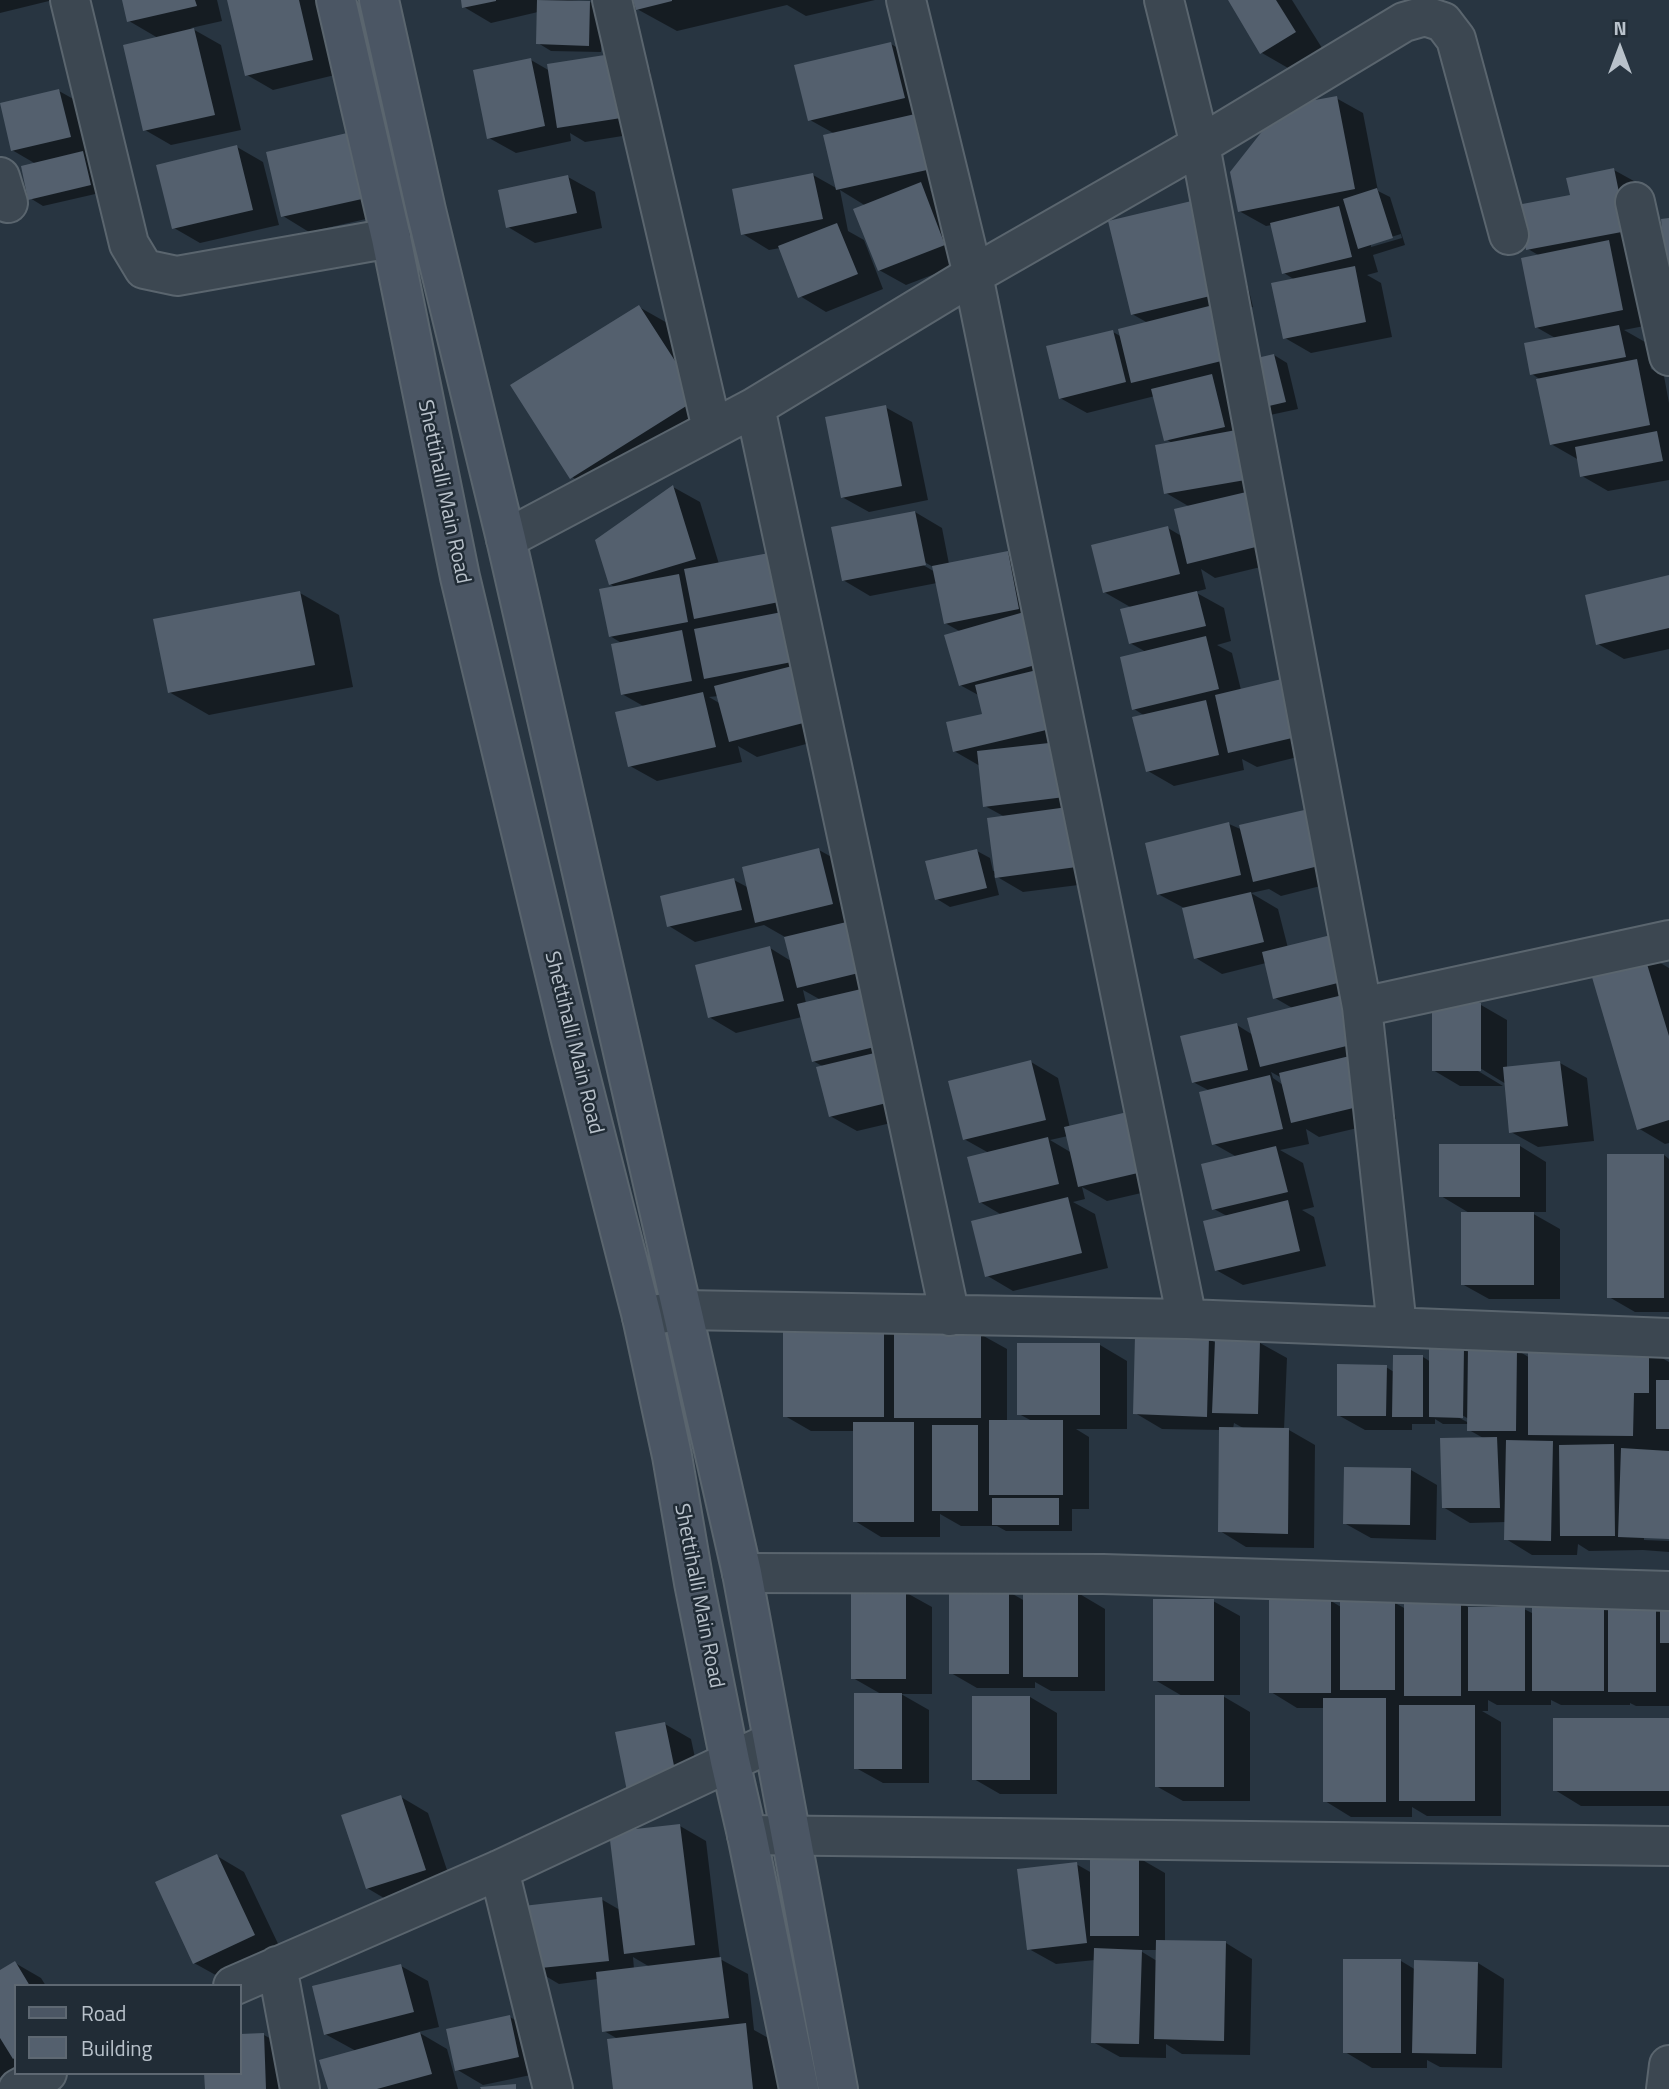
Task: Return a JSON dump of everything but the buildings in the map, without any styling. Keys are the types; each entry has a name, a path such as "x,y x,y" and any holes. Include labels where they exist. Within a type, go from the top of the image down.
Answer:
{"main road":[{"name":"Shettihalli Main Road","path":"336,0 391,238 460,577 570,1035 642,1317 672,1456 696,1597 799,2089"},
{"path":"379,0 426,211 506,539 742,1573 838,2089"}],"street":[{"path":"70,0 129,244 144,269 177,276 391,238"},
{"path":"612,0 712,429"},
{"path":"906,0 973,275 1187,1319"},
{"path":"1164,0 1200,145 1362,1007 1397,1327"},
{"path":"506,539 755,407 973,275 1200,145 1404,22 1425,16 1443,22 1456,39 1509,234"},
{"path":"1635,202 1669,356"},
{"path":"755,407 950,1316"},
{"path":"1362,1007 1669,940"},
{"path":"642,1317 683,1310 1187,1319 1669,1338"},
{"path":"742,1573 1103,1574 1669,1591"},
{"path":"237,1984 499,1870 772,1742"},
{"path":"747,1835 1669,1846"},
{"path":"499,1870 553,2089"},
{"path":"277,1966 300,2089"},
{"path":"1667,2089 1669,2065"},
{"path":"18,2089 43,2075"}]}
